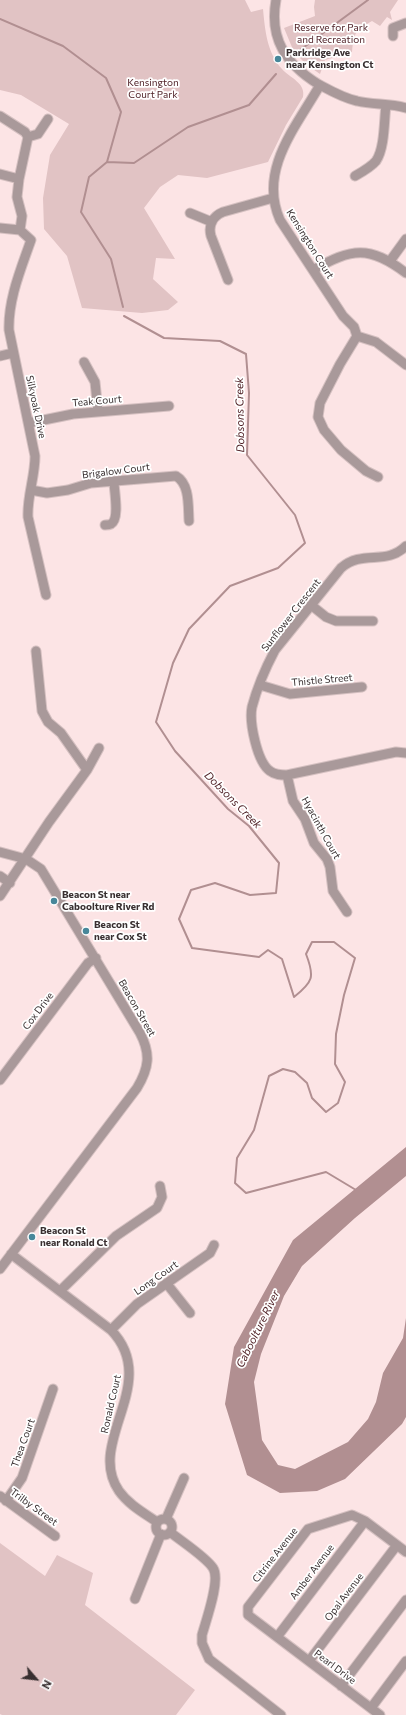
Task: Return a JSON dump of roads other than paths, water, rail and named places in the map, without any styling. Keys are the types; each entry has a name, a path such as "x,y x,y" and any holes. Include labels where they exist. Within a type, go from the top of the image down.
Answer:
{"street":[{"path":"276,0 274,21 276,31 283,52 298,70 320,85 346,98 371,104 386,104 406,108"},
{"path":"390,29 406,23"},
{"name":"Kensington Court","path":"320,85 276,163 272,181 273,198 280,220 343,316 354,327 357,336"},
{"path":"355,176 370,167 380,155 386,104"},
{"path":"0,116 25,132 28,137 19,178 18,202 22,216 20,230 0,228"},
{"path":"28,137 38,134 48,119"},
{"path":"0,174 19,178"},
{"path":"228,280 211,236 210,231 212,222 218,214 223,212 273,198"},
{"path":"190,213 212,222"},
{"name":"Silkyoak Drive","path":"20,230 31,240 8,314 9,330 36,456 28,506 28,517 46,595"},
{"path":"390,261 406,239"},
{"path":"313,270 331,260 354,253 365,253 390,261 406,273"},
{"path":"378,477 366,471 341,450 324,430 318,417 320,403 340,364 357,336 376,342 406,365"},
{"path":"0,356 13,353"},
{"path":"84,362 95,382 98,411"},
{"name":"Teak Court","path":"28,423 73,414 169,406"},
{"name":"Brigalow Court","path":"31,490 47,493 68,490 91,483 170,476 180,478 186,488 189,521"},
{"path":"105,525 111,524 116,513 114,482"},
{"name":"Sunflower Crescent","path":"406,546 395,555 360,558 347,563 275,650 268,662 251,714 260,758 269,770 277,775 287,775 396,752 406,753"},
{"path":"311,605 326,617 336,621 374,621"},
{"path":"36,651 42,711 48,722 61,733 86,770"},
{"name":"Thistle Street","path":"260,685 290,694 362,687"},
{"path":"0,896 86,770 99,748"},
{"name":"Hyacinth Court","path":"287,775 293,801 305,819 314,843 327,859 330,866 333,891 347,912"},
{"name":"Beacon Street","path":"0,852 26,859 41,869 96,958 146,1044 148,1056 144,1076 137,1088 0,1269"},
{"path":"0,876 10,883"},
{"name":"Cox Drive","path":"0,1080 88,963 96,958"},
{"path":"60,1291 116,1236 157,1208 162,1197 160,1186"},
{"name":"Long Court","path":"111,1330 137,1304 210,1253 214,1245"},
{"name":"Ronald Court","path":"12,1254 111,1330 124,1346 130,1375 112,1448 110,1463 112,1474 117,1487 124,1497 162,1520"},
{"path":"167,1284 190,1313"},
{"name":"Thea Court","path":"3,1498 22,1478 54,1389"},
{"path":"170,1532 166,1535 161,1534 156,1529 184,1478"},
{"name":"Trilby Street","path":"3,1498 55,1536"},
{"name":"Citrine Avenue","path":"277,1637 248,1615 248,1607 308,1530 352,1514 365,1521"},
{"path":"162,1520 171,1524 170,1532"},
{"path":"365,1521 406,1552"},
{"name":"Amber Avenue","path":"277,1637 365,1521"},
{"path":"170,1532 210,1563 216,1573 216,1583 202,1635 202,1643 209,1659 281,1715"},
{"path":"135,1599 161,1534"},
{"name":"Opal Avenue","path":"309,1661 397,1545"},
{"path":"341,1686 406,1600"},
{"name":"Pearl Drive","path":"277,1637 380,1715"},
{"path":"370,1708 406,1661"}],"water":[{"name":"Caboolture River","path":"406,1147 406,1176 355,1218 302,1266 284,1296 261,1354 254,1382 262,1440 278,1465 295,1469 348,1442 368,1419 376,1402 383,1373 403,1338 406,1318 406,1417 402,1424 345,1479 317,1491 280,1493 247,1475 225,1404 234,1347 293,1240"}],"waterway":[{"path":"296,53 368,0"},
{"name":"Dobsons Creek","path":"0,19 63,46 106,78 121,112 107,162 89,177 81,212 111,259 123,307"},
{"path":"107,162 134,163 188,127 249,105 276,74"},
{"name":"Dobsons Creek","path":"124,316 164,338 220,341 246,354 249,393 247,455 295,515 305,543 278,568 230,586 189,629 173,663 156,722 175,751 228,809 249,826 279,863 276,893 250,895 215,883 191,890 179,919 192,948 259,957 268,950 282,959 294,997 309,983 311,968 306,954 312,942 334,942 355,958 344,995 336,1034 335,1064 345,1082 338,1103 326,1112 312,1098 307,1083 295,1072 283,1069 269,1076 254,1130 237,1158 235,1183 246,1193 326,1172 356,1190"}],"place":[{"name":"Parkridge Ave near Kensington Ct","path":"278,59"},
{"name":"Beacon St near Caboolture River Rd","path":"54,901"},
{"name":"Beacon St near Cox St","path":"86,931"},
{"name":"Beacon St near Ronald Ct","path":"32,1237"}],"park label":[{"name":"Reserve for Park and Recreation","path":"331,34"},
{"name":"Kensington Court Park","path":"153,88"}]}
